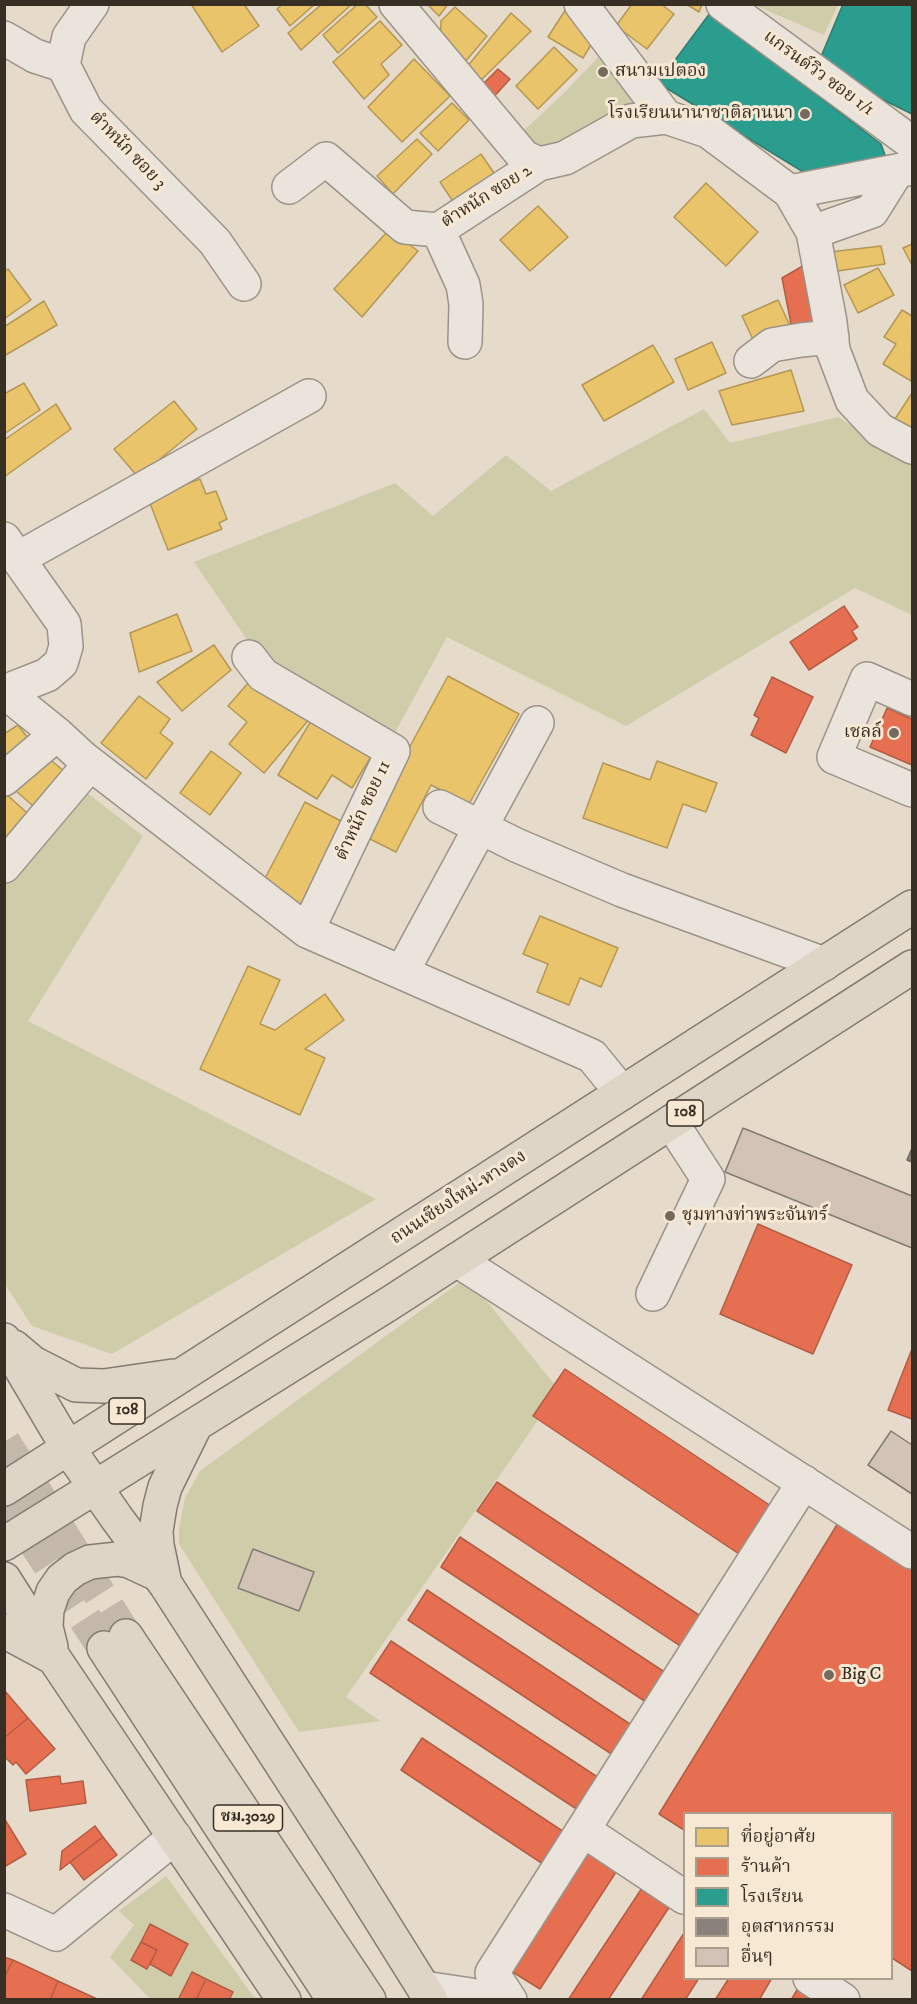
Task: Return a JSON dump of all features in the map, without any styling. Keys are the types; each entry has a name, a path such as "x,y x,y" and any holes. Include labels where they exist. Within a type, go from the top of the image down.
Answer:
{"main road":[{"name":"ถนนเชียงใหม่-หางดง","path":"4,1489 912,907"},
{"name":"108","path":"4,1544 457,1260 912,967"},
{"path":"4,1339 33,1362 76,1385 104,1386 185,1375"},
{"path":"4,1339 69,1448 161,1580 428,1994"},
{"path":"4,1352 8,1374 4,1392"},
{"path":"161,1580 156,1531 160,1506 169,1477 196,1425"},
{"path":"54,1658 46,1627 47,1610 53,1592 62,1579 75,1569 90,1562 129,1561 161,1580"},
{"path":"4,1579 54,1658 284,2000"},
{"path":"4,1631 54,1658"},
{"name":"ชม.3029","path":"334,2000 115,1642 369,2000"}],"street":[{"path":"4,38 35,56 63,65 69,37 92,4"},
{"path":"396,4 524,158 539,164"},
{"path":"581,4 666,117 708,131 790,192 813,232 833,350 852,400 880,430 912,447"},
{"name":"แกรนด์วิว ซอย 1/1","path":"723,4 907,160"},
{"name":"ตำหนัก ซอย 3","path":"63,65 86,110 215,242 244,284"},
{"name":"ตำหนัก ซอย 2","path":"289,187 326,159 405,227 438,230 539,164 565,158 631,121 666,117"},
{"path":"790,192 907,160"},
{"path":"813,232 872,211 907,160"},
{"path":"438,230 463,285 466,304 465,342"},
{"path":"751,361 772,345 832,337"},
{"path":"309,396 12,549 64,624 66,646 61,663 46,675 5,692 90,764 307,931 592,1056 622,1093"},
{"name":"ตำหนัก ซอย 11","path":"249,657 263,675 393,751 307,931"},
{"path":"912,699 867,679 834,758 912,790"},
{"path":"402,972 537,723"},
{"path":"4,779 57,734"},
{"path":"4,866 90,764"},
{"path":"440,807 516,845 622,890 824,964"},
{"path":"653,1294 708,1179 671,1122"},
{"path":"457,1260 912,1552"},
{"path":"501,1986 583,1830 804,1482"},
{"path":"583,1830 683,1896"},
{"path":"4,1910 56,1934 175,1838"},
{"path":"813,1980 843,2000"},
{"path":"428,1994 471,1995 474,2000"}],"shaded area":[{"path":"754,5 838,5 824,35"},
{"path":"605,50 648,106 544,154 520,134"},
{"path":"704,409 730,443 838,417 912,464 912,615 855,588 626,726 447,637 391,740 267,669 194,562 395,483 433,516 506,455 551,491"},
{"path":"73,782 143,836 28,1021 376,1199 112,1354 32,1326 5,1284 4,874"},
{"path":"467,1277 559,1390 346,1697 380,1721 299,1732 179,1544 179,1528 185,1498 200,1471"},
{"path":"166,1876 256,1999 150,1999 110,1957 134,1925 119,1911"}],"building: ที่อยู่อาศัย":[{"path":"191,4 244,4 259,26 222,52"},
{"path":"283,4 315,4 290,26 277,9"},
{"path":"322,4 352,4 301,50 288,33"},
{"path":"358,4 365,4 377,17 338,53 323,35"},
{"path":"427,4 448,4 439,16"},
{"path":"632,4 661,4 674,14 647,49 616,26"},
{"path":"686,4 702,4 699,12"},
{"path":"455,7 487,36 459,69 440,49 441,21"},
{"path":"566,9 600,30 583,58 548,37"},
{"path":"511,13 531,31 474,87 462,73"},
{"path":"380,21 402,45 381,64 389,75 364,99 333,62"},
{"path":"554,47 577,70 538,109 516,86"},
{"path":"414,59 450,96 402,142 368,107"},
{"path":"452,103 469,120 438,151 420,133"},
{"path":"417,139 432,154 393,194 377,176"},
{"path":"481,154 496,176 456,206 440,182"},
{"path":"706,183 758,232 726,266 674,217"},
{"path":"538,206 568,237 530,271 500,240"},
{"path":"390,229 418,251 362,317 334,289"},
{"path":"912,244 912,265 903,248"},
{"path":"881,246 885,264 831,272 830,252"},
{"path":"878,268 894,295 858,313 844,285"},
{"path":"8,269 31,300 4,319 4,272"},
{"path":"778,300 793,332 757,348 742,316"},
{"path":"44,301 57,325 4,356 4,327"},
{"path":"902,310 912,316 911,381 883,364 896,344 884,337"},
{"path":"712,342 726,373 688,390 675,359"},
{"path":"653,345 674,382 604,421 582,385"},
{"path":"791,370 804,411 732,425 719,391"},
{"path":"24,383 40,410 4,434 4,394"},
{"path":"912,393 912,432 893,422"},
{"path":"174,401 197,429 138,477 114,449"},
{"path":"56,404 71,429 4,477 4,440"},
{"path":"200,479 206,494 216,491 227,519 219,523 222,529 168,550 148,498"},
{"path":"177,614 192,651 139,672 130,633"},
{"path":"214,645 231,670 182,711 157,682"},
{"path":"257,673 311,717 264,773 229,744 247,722 228,706"},
{"path":"448,676 519,714 469,804 431,785 396,852 362,835"},
{"path":"139,696 170,719 160,733 173,743 146,779 101,743"},
{"path":"316,713 375,750 352,788 332,775 317,799 278,775"},
{"path":"18,725 34,746 4,767 4,734"},
{"path":"211,751 241,773 210,815 180,793"},
{"path":"46,756 71,777 40,812 16,791"},
{"path":"657,761 717,783 706,812 683,804 667,848 583,818 603,763 650,780"},
{"path":"4,792 37,822 4,855"},
{"path":"305,802 354,828 311,912 261,886"},
{"path":"540,916 618,948 601,987 580,978 569,1005 537,992 548,964 523,954"},
{"path":"248,966 280,980 260,1024 275,1030 325,994 344,1020 305,1049 325,1058 300,1115 200,1069"}],"building: ร้านค้า":[{"path":"498,69 510,79 490,101 478,89"},
{"path":"806,264 817,323 792,329 782,278"},
{"path":"844,606 858,627 852,631 857,639 809,670 790,642"},
{"path":"772,677 813,697 786,753 751,735 759,718 754,715"},
{"name":"เชลล์","path":"887,708 912,719 912,765 870,747"},
{"path":"758,1224 852,1265 813,1354 720,1314"},
{"path":"912,1349 912,1419 888,1410"},
{"path":"565,1369 771,1506 739,1554 533,1416"},
{"path":"497,1482 702,1617 682,1647 477,1511"},
{"name":"Big C","path":"843,1515 912,1558 912,1971 893,1959 893,1812 683,1812 683,1829 659,1814"},
{"path":"460,1537 666,1673 646,1702 441,1567"},
{"path":"427,1590 633,1726 613,1755 408,1620"},
{"path":"391,1641 599,1778 578,1810 370,1673"},
{"path":"4,1690 28,1718 4,1738"},
{"path":"28,1718 55,1749 26,1774 16,1762 13,1765 4,1756 4,1738"},
{"path":"422,1738 564,1832 543,1864 401,1770"},
{"path":"60,1776 61,1784 83,1781 86,1803 30,1811 26,1780"},
{"path":"4,1818 26,1854 4,1867"},
{"path":"95,1826 103,1837 60,1870 62,1851"},
{"path":"103,1837 117,1855 84,1880 70,1862"},
{"path":"589,1850 618,1869 540,1989 511,1971"},
{"path":"644,1885 672,1903 608,2000 568,2000"},
{"path":"150,1924 188,1944 171,1976 150,1964 157,1950 141,1942"},
{"path":"683,1935 683,1980 698,1980 685,2000 641,2000"},
{"path":"141,1942 157,1950 147,1969 131,1960"},
{"path":"4,1957 13,1960 4,1978"},
{"path":"13,1960 58,1981 50,2000 4,2000 4,1978"},
{"path":"192,1972 206,1979 196,2000 178,2000"},
{"path":"206,1979 233,1992 229,2000 196,2000"},
{"path":"728,1980 771,1980 759,2000 715,2000"},
{"path":"58,1981 97,1999 97,2000 50,2000"},
{"path":"800,1985 822,2000 791,2000"}],"building: โรงเรียน":[{"path":"843,4 912,4 912,114 853,85 820,59"},
{"path":"710,13 881,144 886,158 805,173 658,83"}],"building: อุตสาหกรรม":[{"path":"912,1148 912,1162 907,1160"}],"building: อื่นๆ":[{"path":"743,1128 912,1196 912,1248 725,1172"},
{"path":"891,1431 912,1445 912,1494 868,1465"},
{"path":"253,1549 314,1572 299,1611 238,1588"}],"tunnel":[{"path":"4,1442 126,1636"},
{"path":"4,1496 104,1648"}],"place":[{"name":"สนามเปตอง","path":"603,72"},
{"name":"โรงเรียนนานาชาติลานนา","path":"805,114"},
{"name":"เชลล์","path":"894,733"},
{"name":"ชุมทางท่าพระจันทร์","path":"670,1216"},
{"name":"Big C","path":"829,1675"}]}
